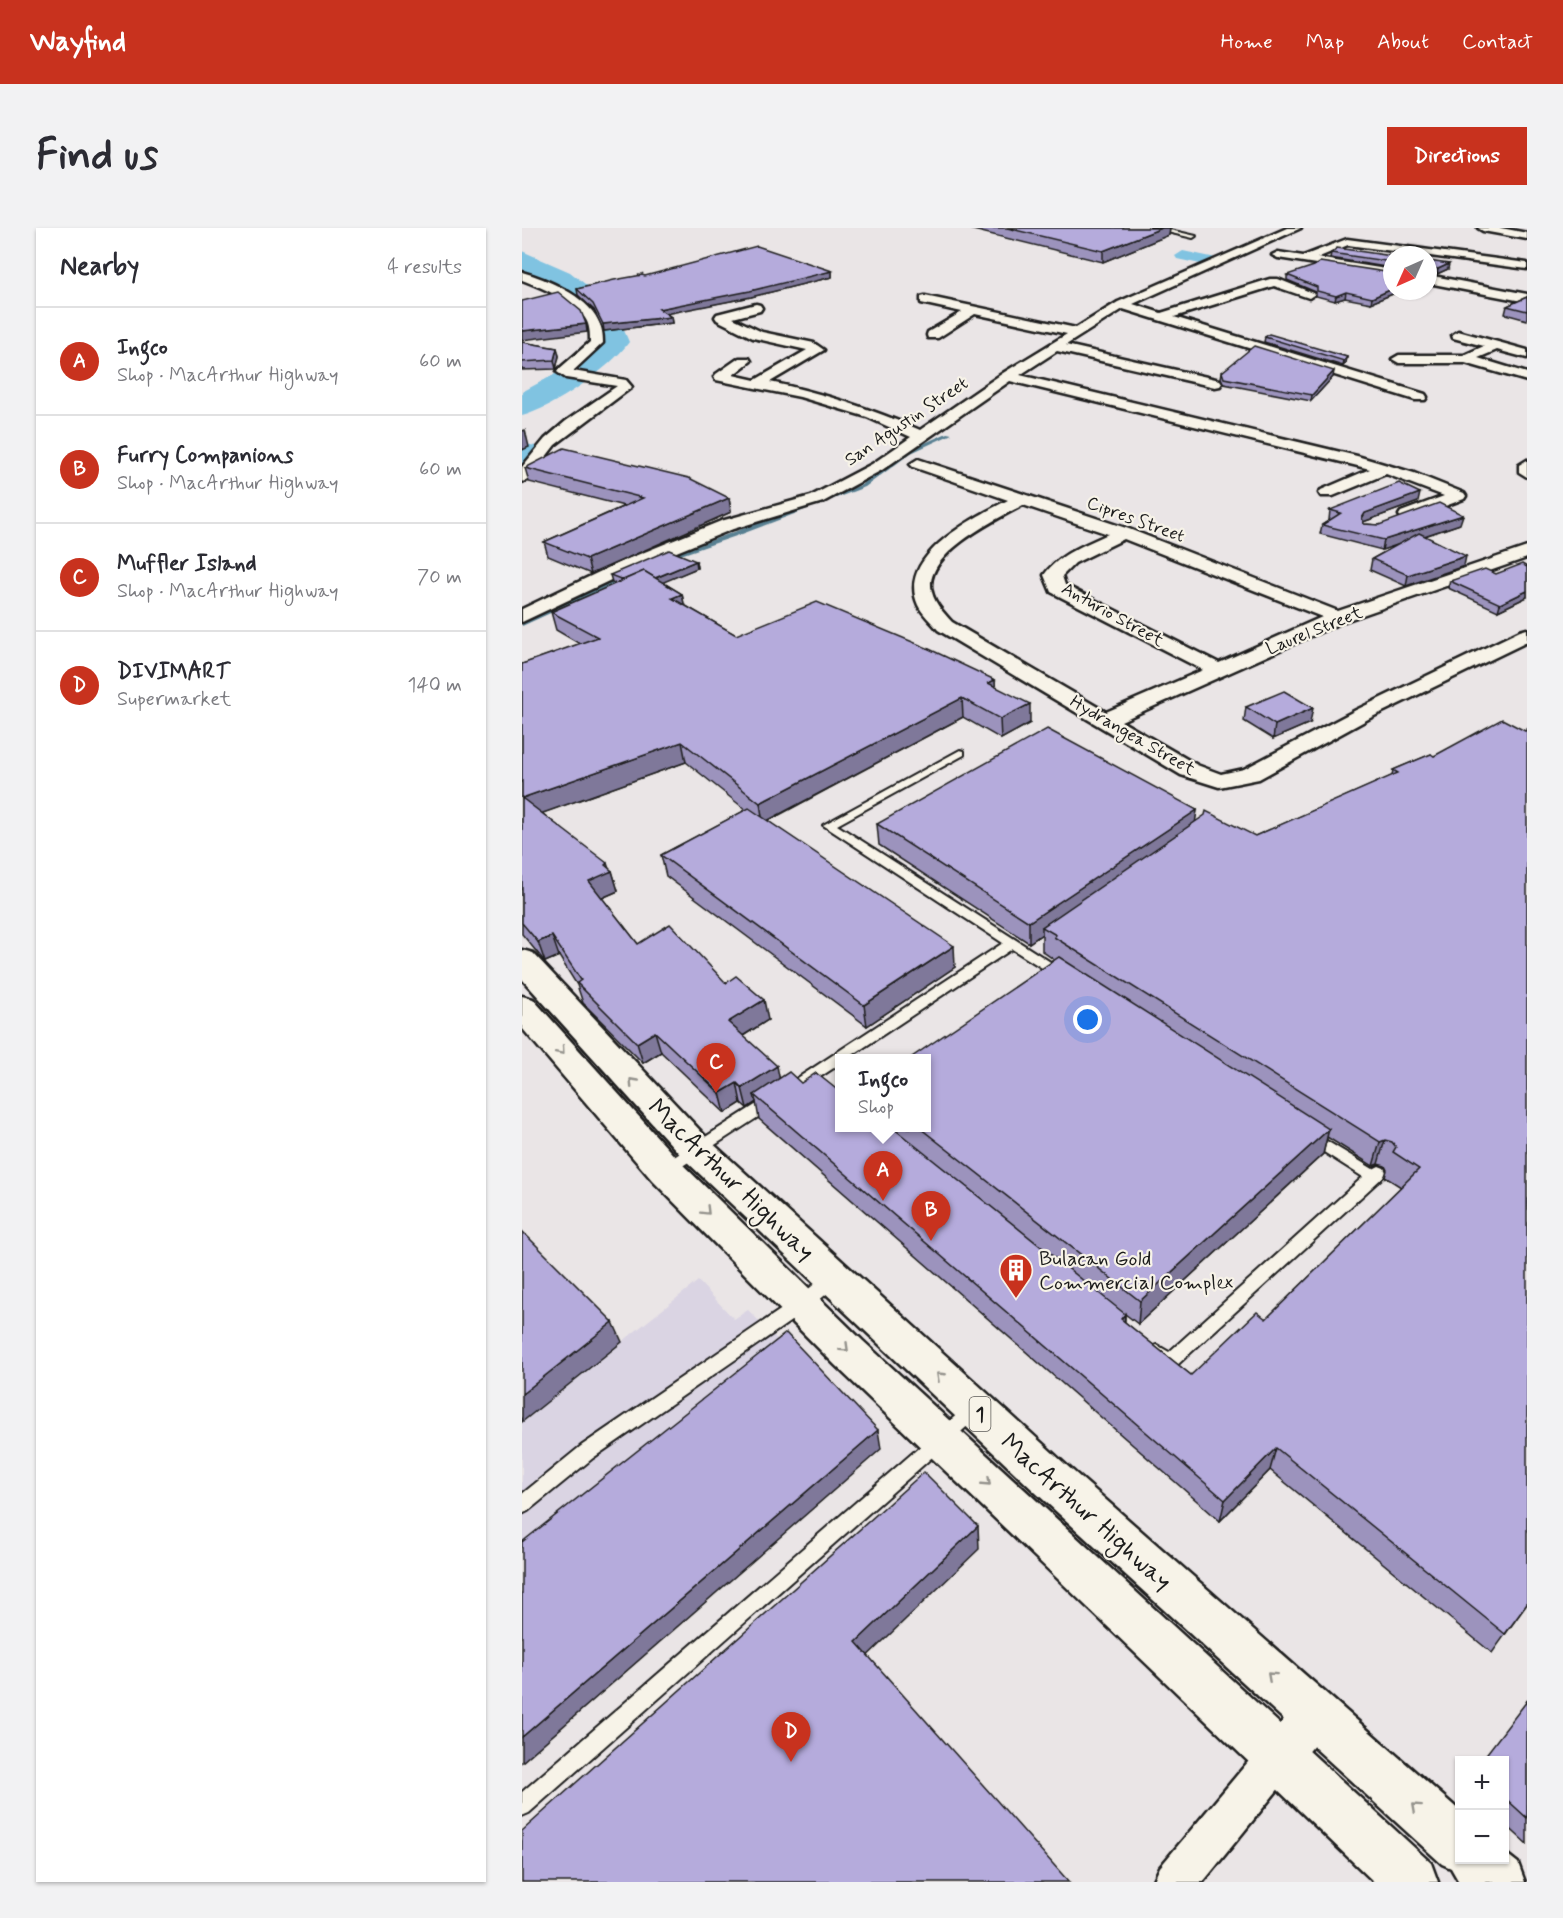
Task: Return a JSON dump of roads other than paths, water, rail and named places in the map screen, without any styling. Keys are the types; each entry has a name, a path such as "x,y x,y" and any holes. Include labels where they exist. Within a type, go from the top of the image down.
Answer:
{"highway":[{"name":"MacArthur Highway","path":"522,960 681,1160 801,1305 1412,1882"},
{"name":"MacArthur Highway","path":"522,1008 681,1160 834,1278 975,1409 1455,1841"},
{"path":"1479,1864 1499,1882"}],"street":[{"name":"San Agustin Street","path":"522,616 626,566 727,525 817,499 877,467 1008,376 1122,305 1296,228"},
{"path":"1483,228 1527,236"},
{"path":"1304,259 1347,242 1527,266"},
{"path":"1278,255 1383,272"},
{"path":"522,276 537,281 573,303 590,316 596,327 597,343 564,372 575,376 621,383 625,387 571,424 550,442 522,477"},
{"path":"1491,289 1518,276"},
{"path":"1437,280 1491,289 1527,298"},
{"path":"1162,317 1274,282 1309,294"},
{"path":"925,300 1076,332"},
{"path":"1122,305 1420,397"},
{"path":"756,308 721,317 758,335 817,350 756,385"},
{"path":"933,334 973,310"},
{"path":"1458,335 1527,354"},
{"path":"1466,359 1495,346"},
{"path":"1056,347 1215,383"},
{"path":"1399,359 1466,359 1527,377"},
{"path":"744,361 721,377 803,393 872,414 923,437"},
{"path":"1008,376 1385,468 1458,496 1392,520"},
{"name":"Cipres Street","path":"918,464 1123,533 1338,618"},
{"path":"1527,465 1527,472"},
{"path":"1327,493 1385,468"},
{"name":"Hydrangea Street","path":"1021,499 954,538 938,552 921,577 923,601 930,614 945,626 1189,770 1219,781 1251,774 1363,714 1527,636"},
{"name":"Anturio Street","path":"1123,533 1069,559 1053,575 1058,588 1218,670"},
{"name":"Laurel Street","path":"1106,720 1338,618 1527,552"},
{"path":"1175,1882 1314,1714"}],"lane":[{"path":"1153,228 1193,236"},
{"path":"960,753 829,825 1012,943 1033,950 1078,985"},
{"path":"853,1054 1012,943"},
{"path":"681,1160 835,1067"},
{"path":"1141,1339 1168,1362 1376,1175 1295,1126"},
{"path":"522,1505 586,1452 801,1305 834,1278"},
{"path":"522,1806 975,1409"}],"waterway":[{"path":"1183,256 1210,261"},
{"path":"522,259 560,278 604,313 614,342 570,379 522,406"},
{"path":"667,558 863,486 909,452 949,434"},
{"path":"522,454 524,456 522,461"},
{"path":"522,624 626,577"}],"place":[{"name":"Muffler Island","path":"716,1093"},
{"name":"Ingco","path":"883,1201"},
{"name":"Furry Companions","path":"931,1241"},
{"name":"Bulacan Gold Commercial Complex","path":"1016,1299"},
{"name":"DIVIMART","path":"791,1762"}]}
